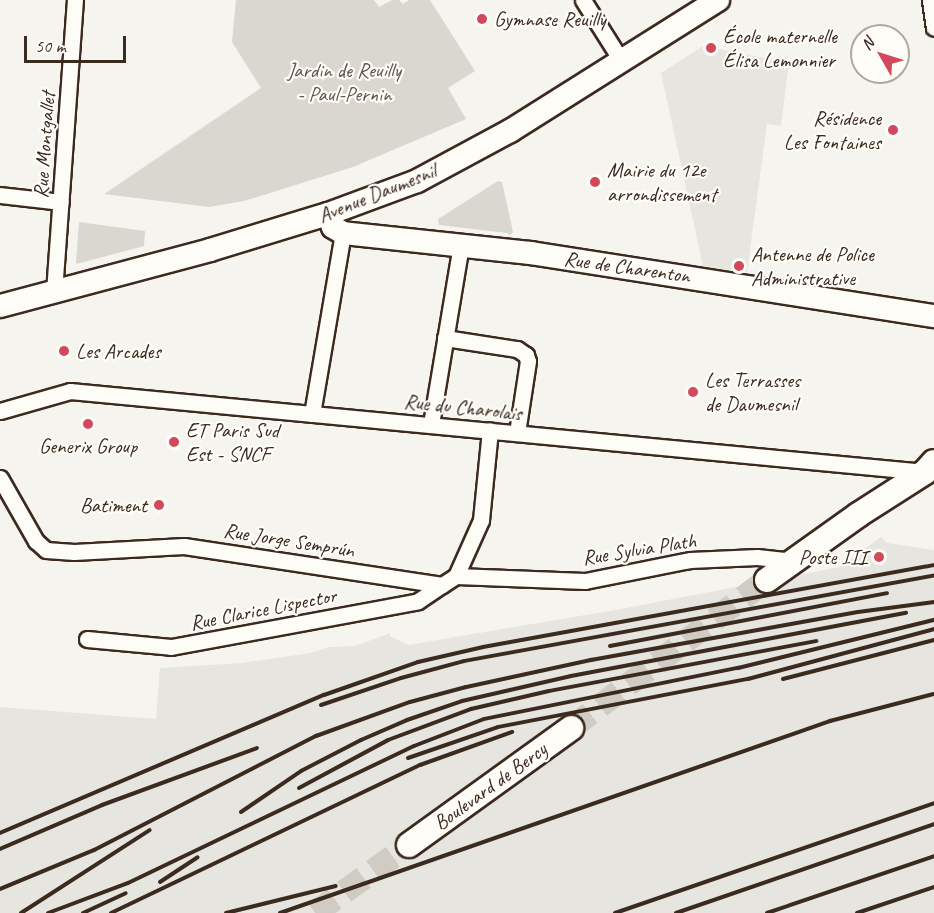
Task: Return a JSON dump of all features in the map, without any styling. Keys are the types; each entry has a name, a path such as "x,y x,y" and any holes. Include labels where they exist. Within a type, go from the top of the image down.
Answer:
{"main road":[{"name":"Avenue Daumesnil","path":"0,306 328,214 417,181 510,131 718,0"},
{"path":"328,214 333,227 343,233"},
{"name":"Rue de Charenton","path":"343,233 461,244 683,275 934,316"},
{"path":"767,580 858,515 931,469"},
{"name":"Boulevard de Bercy","path":"409,845 571,728"}],"street":[{"name":"Rue Montgallet","path":"54,292 75,0"},
{"path":"584,0 622,62"},
{"path":"930,0 934,28"},
{"path":"0,195 61,202"},
{"path":"312,414 343,233"},
{"path":"431,424 461,244"},
{"path":"445,338 518,349 526,355 528,361 517,433"},
{"name":"Rue du Charolais","path":"0,411 70,391 931,469"},
{"path":"442,585 456,576 481,520 490,430"},
{"name":"Rue Jorge Semprún","path":"0,478 36,541 46,550 74,552 184,546 442,585"},
{"name":"Rue Sylvia Plath","path":"456,576 585,581 690,560 757,557 794,561"},
{"name":"Rue Clarice Lispector","path":"87,639 171,647 418,601 442,585"}],"shaded area":[{"path":"703,46 789,63 781,126 767,124 747,272 703,266 661,73"},
{"path":"881,537 887,543 934,550 934,913 0,913 0,707 156,719 160,668 241,663 311,653 329,647 355,646 390,633 390,636 408,645 621,609 840,567"}],"green space":[{"name":"Jardin de Reuilly - Paul-Pernin","path":"236,0 374,0 379,7 392,0 399,0 403,4 409,0 430,0 475,71 448,88 466,119 353,167 244,201 209,207 104,194 261,88 232,42"},
{"path":"498,181 502,182 513,232 510,235 439,225 438,219"},
{"path":"79,222 145,231 144,246 76,264"}],"tunnel":[{"path":"571,728 767,580"},
{"path":"315,913 409,845"}],"railway":[{"path":"0,833 324,695 418,662 483,647 934,565"},
{"path":"321,705 401,678 464,661 934,576"},
{"path":"610,646 887,593"},
{"path":"0,889 94,850 316,736 410,702 466,687 591,660 858,612 934,602"},
{"path":"241,812 301,771 361,740 407,720 462,701 571,676 906,613"},
{"path":"48,913 128,883 414,746 484,719 738,668 934,620"},
{"path":"408,758 498,727 748,679 934,629"},
{"path":"783,679 934,640"},
{"path":"299,788 388,740 471,709 549,691 816,641"},
{"path":"280,913 830,721 934,694"},
{"path":"111,913 420,765 512,732"},
{"path":"0,849 102,805 257,748"},
{"path":"615,913 934,803"},
{"path":"676,913 934,824"},
{"path":"21,913 150,830"},
{"path":"767,913 934,856"},
{"path":"160,882 198,857"},
{"path":"226,913 336,886"},
{"path":"857,913 934,887"},
{"path":"83,913 126,893"}],"place":[{"name":"Gymnase Reuilly","path":"482,19"},
{"name":"École maternelle Élisa Lemonnier","path":"711,48"},
{"name":"Résidence Les Fontaines","path":"893,130"},
{"name":"Mairie du 12e arrondissement","path":"595,182"},
{"name":"Antenne de Police Administrative","path":"739,266"},
{"name":"Les Arcades","path":"64,351"},
{"name":"Les Terrasses de Daumesnil","path":"693,392"},
{"name":"Generix Group","path":"88,424"},
{"name":"ET Paris Sud Est - SNCF","path":"174,442"},
{"name":"Batiment","path":"159,505"},
{"name":"Poste III","path":"879,557"}]}
